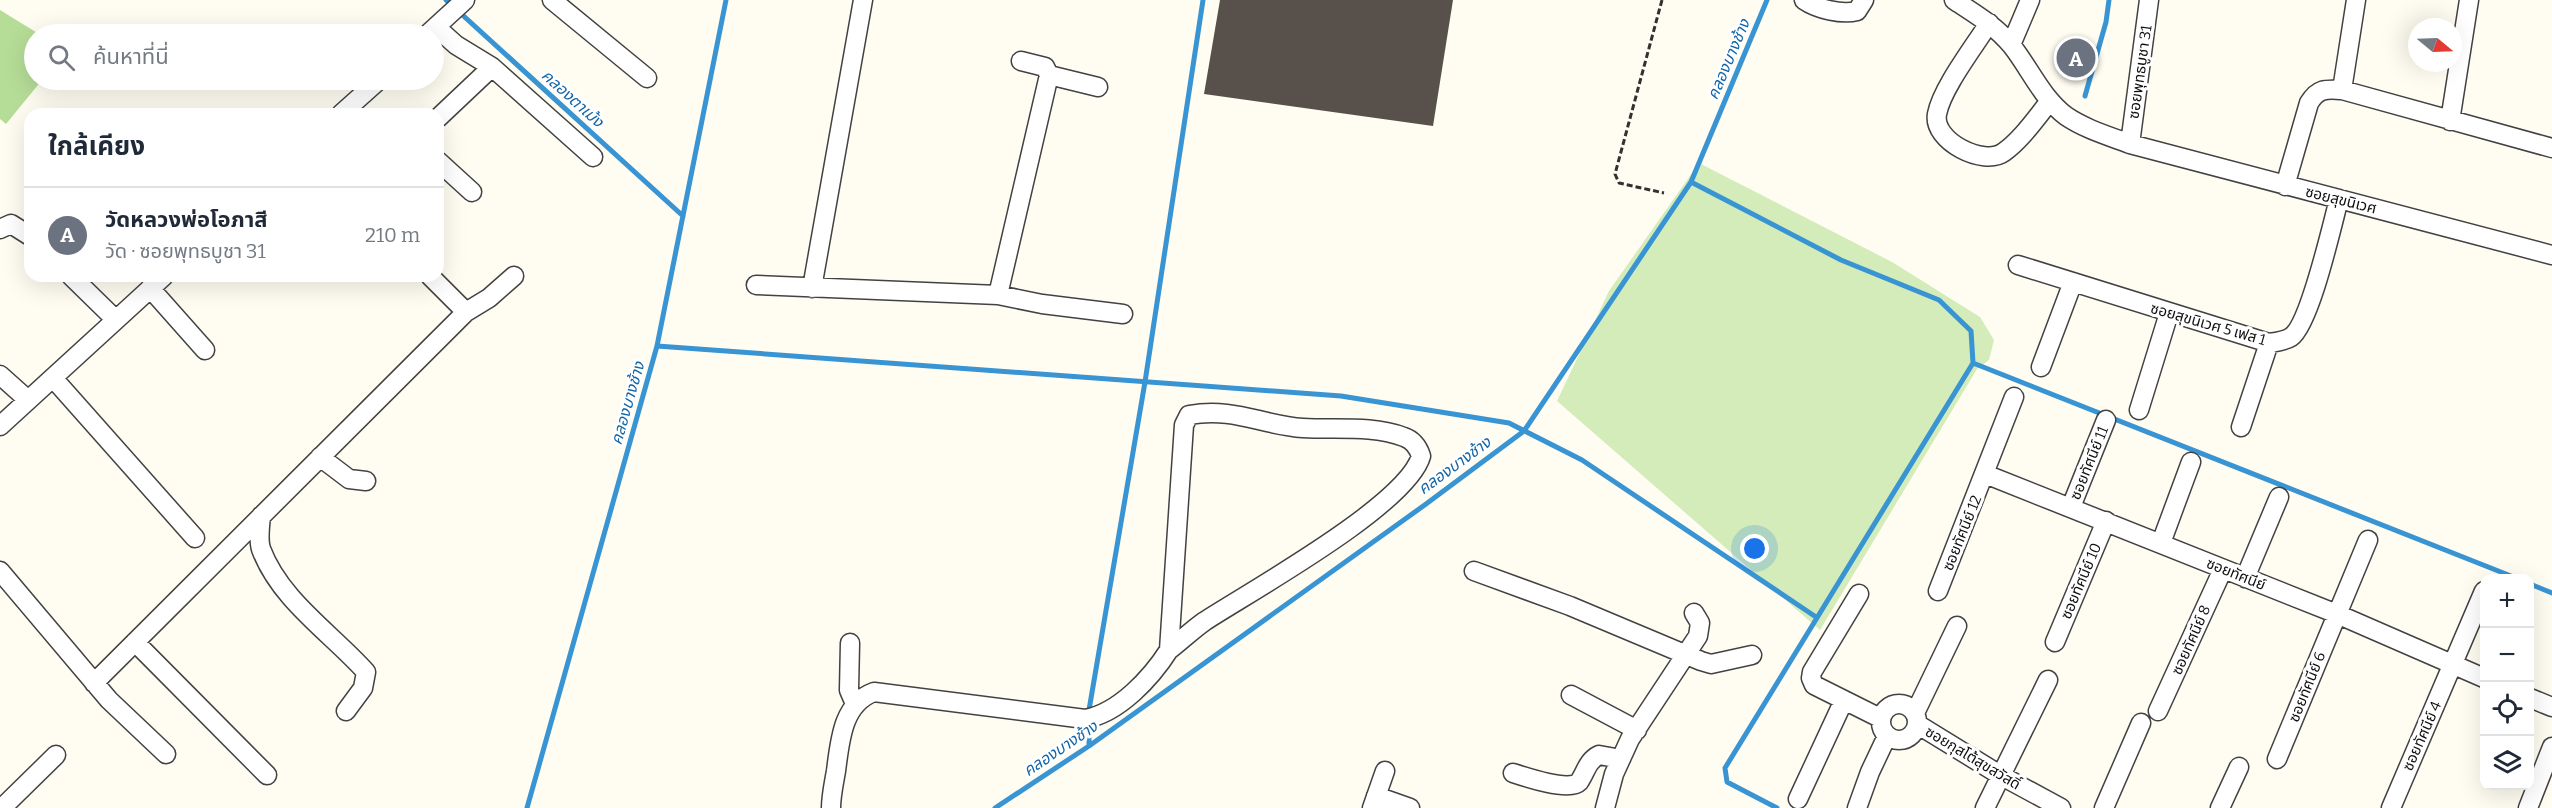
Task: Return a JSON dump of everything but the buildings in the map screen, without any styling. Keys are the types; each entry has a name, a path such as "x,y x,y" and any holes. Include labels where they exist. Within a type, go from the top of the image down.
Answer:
{"street":[{"path":"439,24 465,0"},
{"path":"552,0 647,78"},
{"path":"812,288 863,0"},
{"path":"1804,0 1810,4 1847,14 1857,11 1864,0"},
{"name":"ซอยสุขนิเวศ","path":"1954,0 1989,23 2011,45 2050,101 2067,116 2086,127 2130,144 2552,255"},
{"path":"2011,45 2030,0"},
{"name":"ซอยพุทธบูชา 31","path":"2130,144 2149,0"},
{"path":"2342,90 2356,0"},
{"path":"2450,122 2469,0"},
{"path":"1989,23 1942,97 1936,116 1938,129 1947,141 1979,156 1991,157 2003,154 2050,101"},
{"path":"444,38 492,67 592,158"},
{"path":"998,295 1048,75 1045,67 1021,61"},
{"path":"444,112 492,67"},
{"path":"1048,75 1098,87"},
{"path":"2285,186 2309,103 2314,94 2323,89 2342,90 2450,122 2552,148"},
{"path":"348,108 368,90"},
{"path":"444,166 472,192"},
{"name":"ซอยสุขนิเวศ 5 เฟส 1","path":"2018,265 2269,343 2292,337 2301,326 2309,307 2339,199"},
{"path":"0,229 11,224 24,231"},
{"path":"93,682 466,312 489,298 514,276"},
{"path":"77,282 116,320"},
{"path":"0,426 157,282"},
{"path":"436,282 466,312"},
{"path":"2041,367 2073,282"},
{"path":"756,285 998,295 1042,304 1123,314"},
{"path":"150,288 205,350"},
{"path":"2139,411 2169,313"},
{"path":"2241,427 2269,343"},
{"path":"0,375 28,400"},
{"path":"53,378 195,538"},
{"name":"ซอยทัศนีย์ 12","path":"1938,591 2014,397"},
{"path":"831,808 842,728 855,704 865,696 874,692 1093,717 1114,709 1158,668 1169,650 1202,623 1298,564 1360,520 1412,477 1421,456 1418,446 1405,437 1364,429 1300,428 1221,412 1189,415 1184,425 1169,650"},
{"name":"ซอยทัศนีย์ 11","path":"2072,507 2106,420"},
{"path":"320,457 349,479 366,481"},
{"path":"2161,543 2191,462"},
{"name":"ซอยทัศนีย์","path":"1985,474 2337,614 2480,676"},
{"path":"2245,578 2279,497"},
{"path":"261,516 260,546 275,577 324,633 366,672 363,688 346,711"},
{"name":"ซอยทัศนีย์ 10","path":"2055,642 2106,521"},
{"name":"ซอยทัศนีย์ 6","path":"2277,759 2368,540"},
{"name":"ซอยทัศนีย์ 8","path":"2158,711 2223,569"},
{"path":"0,571 109,700 166,754"},
{"path":"1474,571 1570,606 1686,656 1711,664 1752,655"},
{"path":"1857,808 1870,772 1887,736 1882,731 1880,718 1814,684 1811,678 1812,672 1859,594"},
{"name":"ซอยทัศนีย์ 4","path":"2391,808 2480,601"},
{"path":"1605,808 1614,774 1621,759 1637,730 1686,656 1699,630 1700,623 1694,613"},
{"path":"1916,718 1957,626"},
{"path":"135,642 267,775"},
{"path":"850,643 849,690 855,704"},
{"path":"1985,808 2048,680"},
{"path":"1571,695 1637,730"},
{"path":"1798,799 1844,700"},
{"path":"2534,700 2552,708"},
{"name":"ซอยกุสโต้สุขสวัสดิ์","path":"1880,718 1883,711 1896,703 1904,704 1916,718 2000,775 2061,808"},
{"name":"ซอยกุสโต้สุขสวัสดิ์","path":"1887,736 1893,739 1905,739 1915,730 1916,718"},
{"path":"2103,808 2141,723"},
{"path":"2528,808 2552,747"},
{"path":"2,808 56,755"},
{"path":"1513,773 1572,786 1578,783 1591,759 1599,755 1621,759"},
{"path":"2220,808 2240,767"},
{"path":"1385,771 1374,802 1410,808"}],"path":[{"path":"1662,0 1615,174 1619,183 1664,193"}],"green space":[{"path":"0,10 24,25 24,90 34,90 6,124 0,119"},
{"path":"1699,163 1892,262 1980,317 1994,340 1989,360 1977,369 1820,630 1557,401 1609,291"}],"waterway":[{"name":"คลองตาเม้ง","path":"446,0 683,216"},
{"name":"คลองบางช้าง","path":"527,808 657,346 726,0"},
{"path":"1089,746 1089,710 1145,382 1203,0"},
{"name":"คลองบางช้าง","path":"995,808 1089,746 1524,431 1691,182 1767,0"},
{"path":"2085,96 2106,22 2109,0"},
{"path":"1691,182 1841,260 1939,300 1971,331 1973,363 2506,574"},
{"path":"657,346 1341,396 1509,423 1582,460 1816,617"},
{"path":"1777,808 1727,782 1725,768 1973,363"},
{"path":"2534,586 2552,593"}],"place":[{"name":"วัดหลวงพ่อโอภาสี","path":"2076,58"}]}
